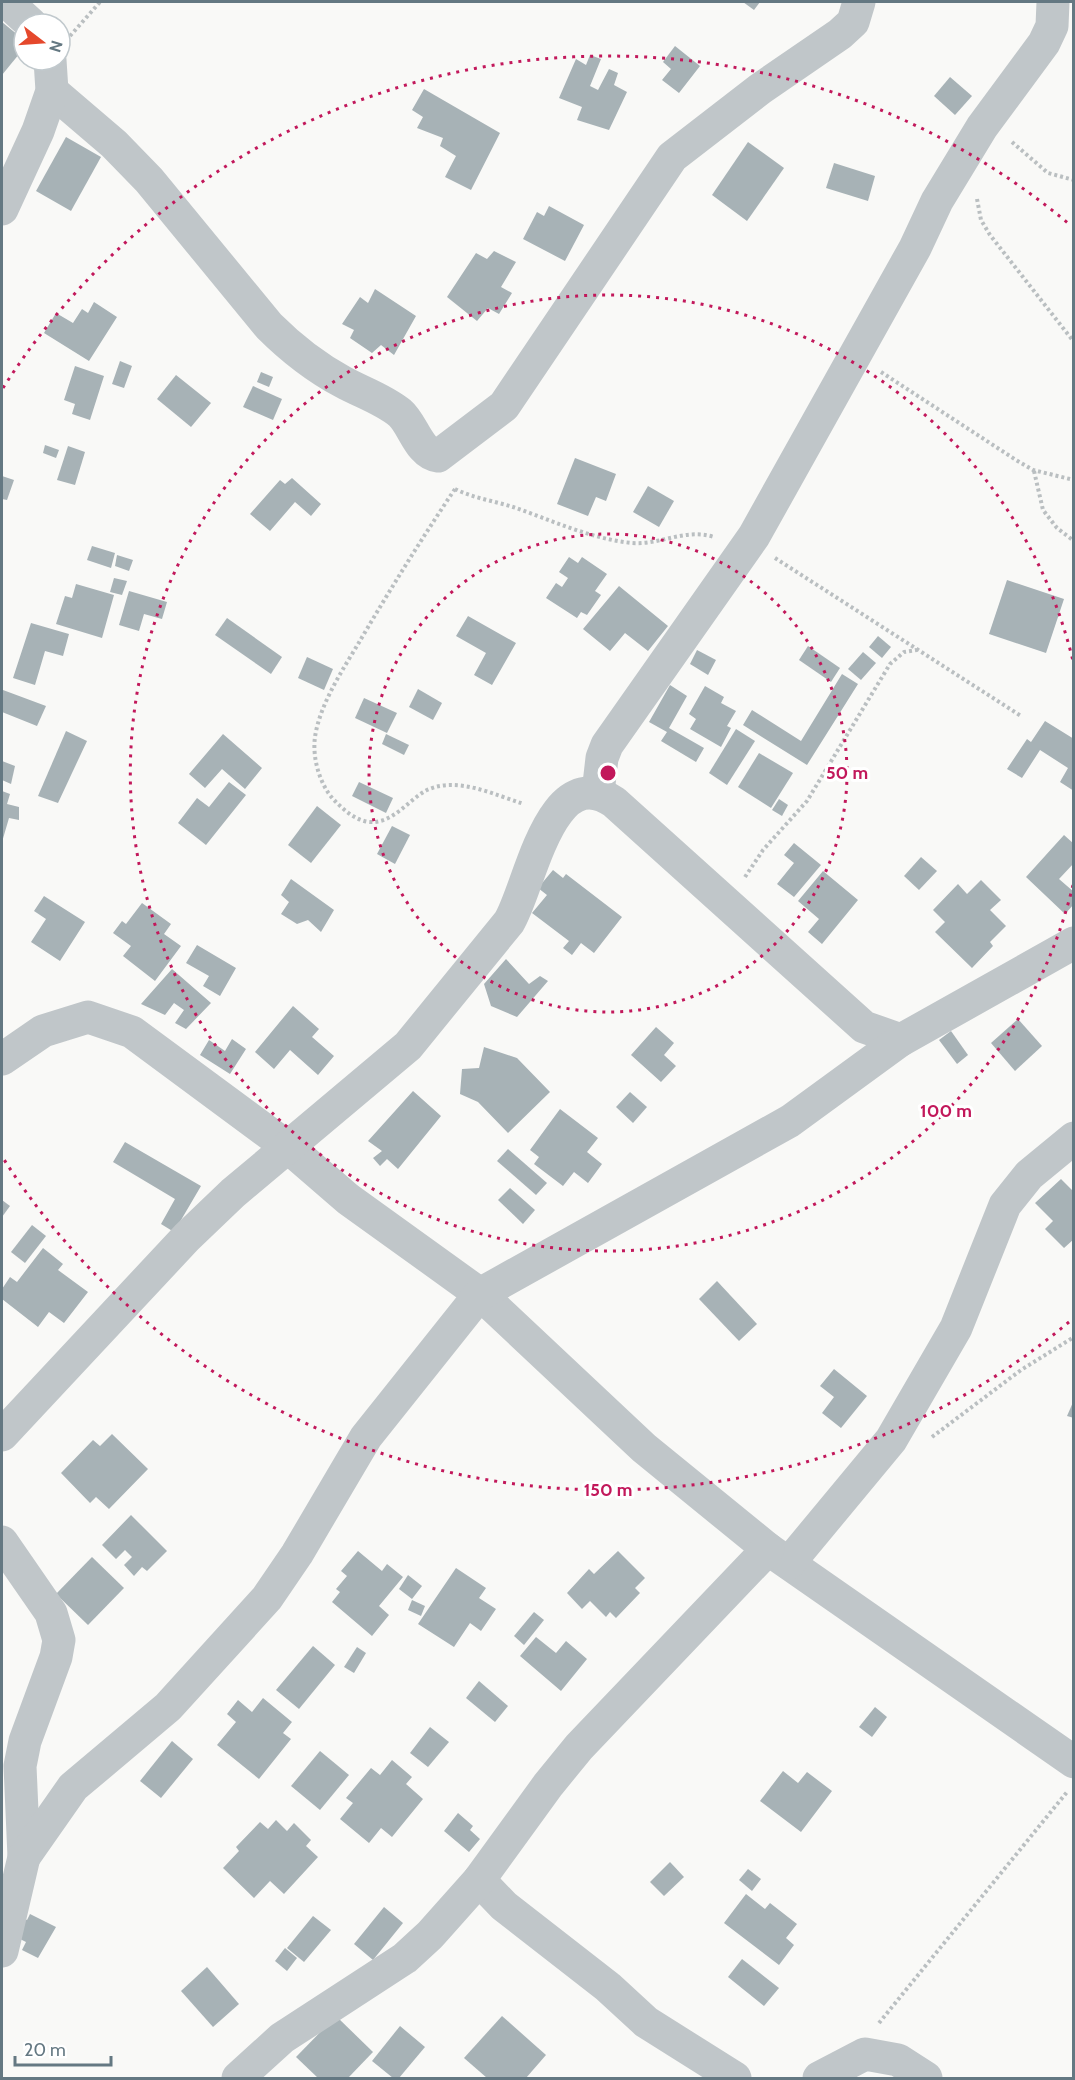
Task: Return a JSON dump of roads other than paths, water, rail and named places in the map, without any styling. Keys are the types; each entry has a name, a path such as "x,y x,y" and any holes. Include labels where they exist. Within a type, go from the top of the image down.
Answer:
{"street":[{"path":"62,72 114,144 149,180 269,326 288,345 318,367 398,411 430,454 438,456 504,406 672,157 760,89 840,34 853,22 859,2"},
{"path":"598,793 602,758 607,745 748,544 856,355 966,151 1044,43 1052,26 1053,2"},
{"path":"2,209 38,131 54,72"},
{"path":"2,1435 187,1237 233,1193 408,1046 495,940 516,909 543,834 567,802 577,796 598,793 614,802 864,1027 901,1040"},
{"path":"24,1857 73,1787 168,1707 267,1598 297,1554 366,1437 480,1294 790,1121 901,1040 1074,943"},
{"path":"2,1059 43,1031 88,1017 132,1032 289,1148 348,1199 480,1294 644,1448 779,1556 1039,1741 1074,1762"},
{"path":"238,2079 282,2038 405,1958 430,1935 479,1880 548,1785 579,1747 779,1556 891,1440 960,1320 1005,1205 1029,1175 1074,1138"},
{"path":"2,1542 51,1613 59,1640 56,1657 25,1741 20,1766 24,1857 2,1951"},
{"path":"479,1880 504,1906 608,1987 646,2022 735,2079"},
{"path":"832,2071 865,2054 880,2055 898,2060 926,2079"}]}
